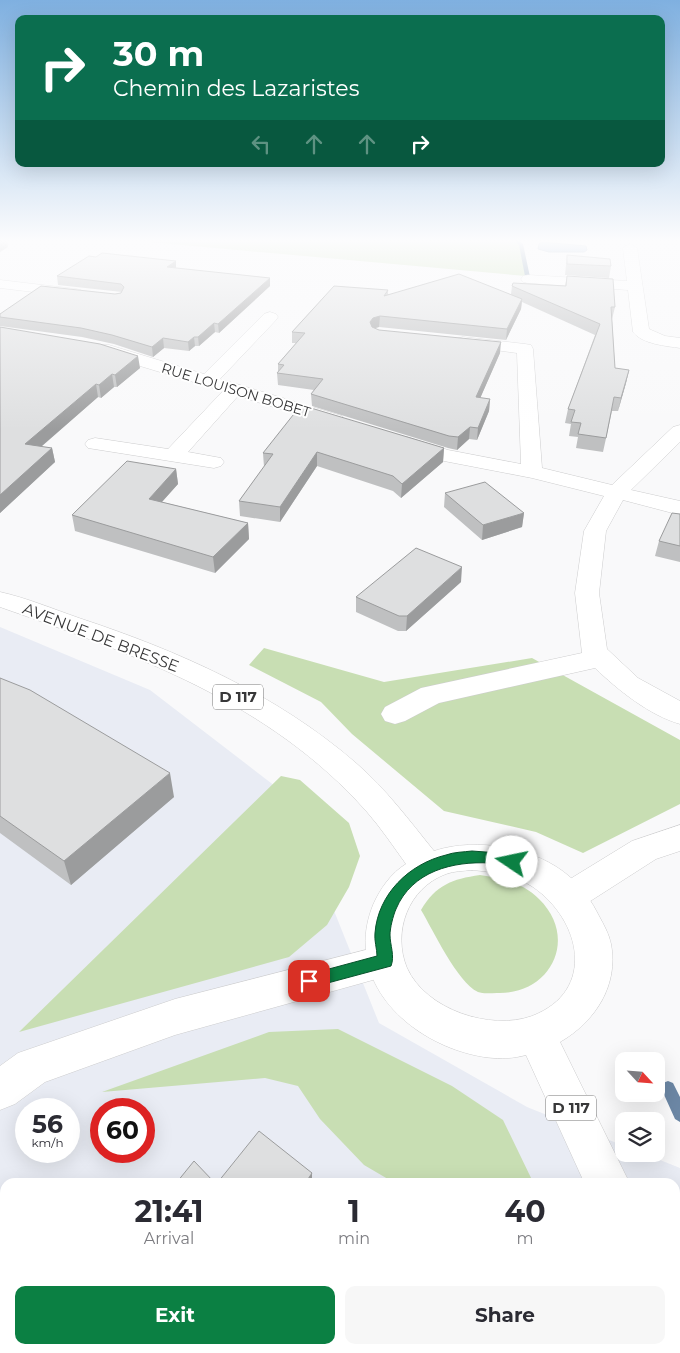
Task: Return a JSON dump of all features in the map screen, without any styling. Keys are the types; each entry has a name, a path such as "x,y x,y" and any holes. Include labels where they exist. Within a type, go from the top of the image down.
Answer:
{"street":[{"path":"637,304 641,332 662,340 680,343"},
{"path":"207,382 270,317"},
{"path":"447,341 525,349 532,472"},
{"name":"RUE LOUISON BOBET","path":"82,344 349,425"},
{"path":"173,456 235,389"},
{"path":"680,431 616,493 595,531 587,593 594,652 628,684 680,714"},
{"path":"387,437 444,455 532,472 680,508"},
{"path":"94,444 214,462"},
{"name":"AVENUE DE BRESSE","path":"0,599 130,644 196,674 255,706 308,742 341,768 372,797 427,867"},
{"path":"395,714 431,695 600,658"},
{"path":"569,897 644,850 680,838"},
{"path":"472,856 499,858 525,866 541,875 569,897 583,917 592,939 594,962 589,985 578,1006 559,1023 536,1034 506,1039 474,1037 443,1026 417,1008 397,986 385,961 382,933 388,907 403,885 427,867 472,856"},
{"path":"0,1090 32,1067 175,1016 385,961"},
{"name":"D 117","path":"536,1034 605,1178"}],"shaded area":[{"path":"0,627 150,690 288,796 379,1023 527,1107 615,1142 615,1162 665,1162 680,1168 680,1178 0,1178"}],"green space":[{"path":"264,648 384,682 532,658 680,740 680,804 583,853 536,832 444,811 352,734 321,702 249,665"},
{"path":"281,776 300,780 349,823 360,856 349,887 327,925 289,957 19,1032"},
{"path":"480,875 519,885 533,893 551,914 557,930 558,946 553,961 545,974 532,985 516,991 478,992 462,978 454,967 421,910 439,889 453,881"},
{"path":"338,1029 452,1086 503,1120 531,1178 386,1178 364,1165 320,1119 298,1086 265,1078 102,1092 269,1032"}],"building":[{"path":"14,304 240,304 218,324 214,323 198,337 194,337 188,342 163,338 152,347 81,328 0,317 0,314"},
{"path":"317,304 519,304 507,329 380,316 373,318 370,322 372,327 379,330 501,342 476,397 490,399 478,428 470,427 458,437 449,436 311,394 323,379 277,373 284,365 278,364 305,333 292,332"},
{"path":"554,304 615,304 615,307 611,307 615,368 629,370 621,398 614,397 606,438 578,434 581,423 571,422 575,410 568,409 600,324"},
{"path":"0,327 100,344 138,356 115,375 112,374 99,385 96,384 25,444 52,448 0,495"},
{"path":"301,405 444,448 402,484 393,476 317,452 280,507 239,501 273,454 263,453"},
{"path":"127,461 176,469 149,499 248,523 213,557 72,515"},
{"path":"485,482 524,513 483,525 445,493"},
{"path":"672,513 680,514 680,546 659,541"},
{"path":"416,548 462,567 407,616 399,616 356,597"},
{"path":"0,678 30,690 170,773 64,861 0,816"},
{"path":"259,1131 312,1173 309,1178 221,1178"},
{"path":"194,1161 210,1178 180,1178"}],"waterway":[{"path":"668,1088 680,1114"}],"route":[{"path":"309,981 385,961 382,933 388,907 403,885 427,867 447,860 472,856 499,858 512,862"}]}
